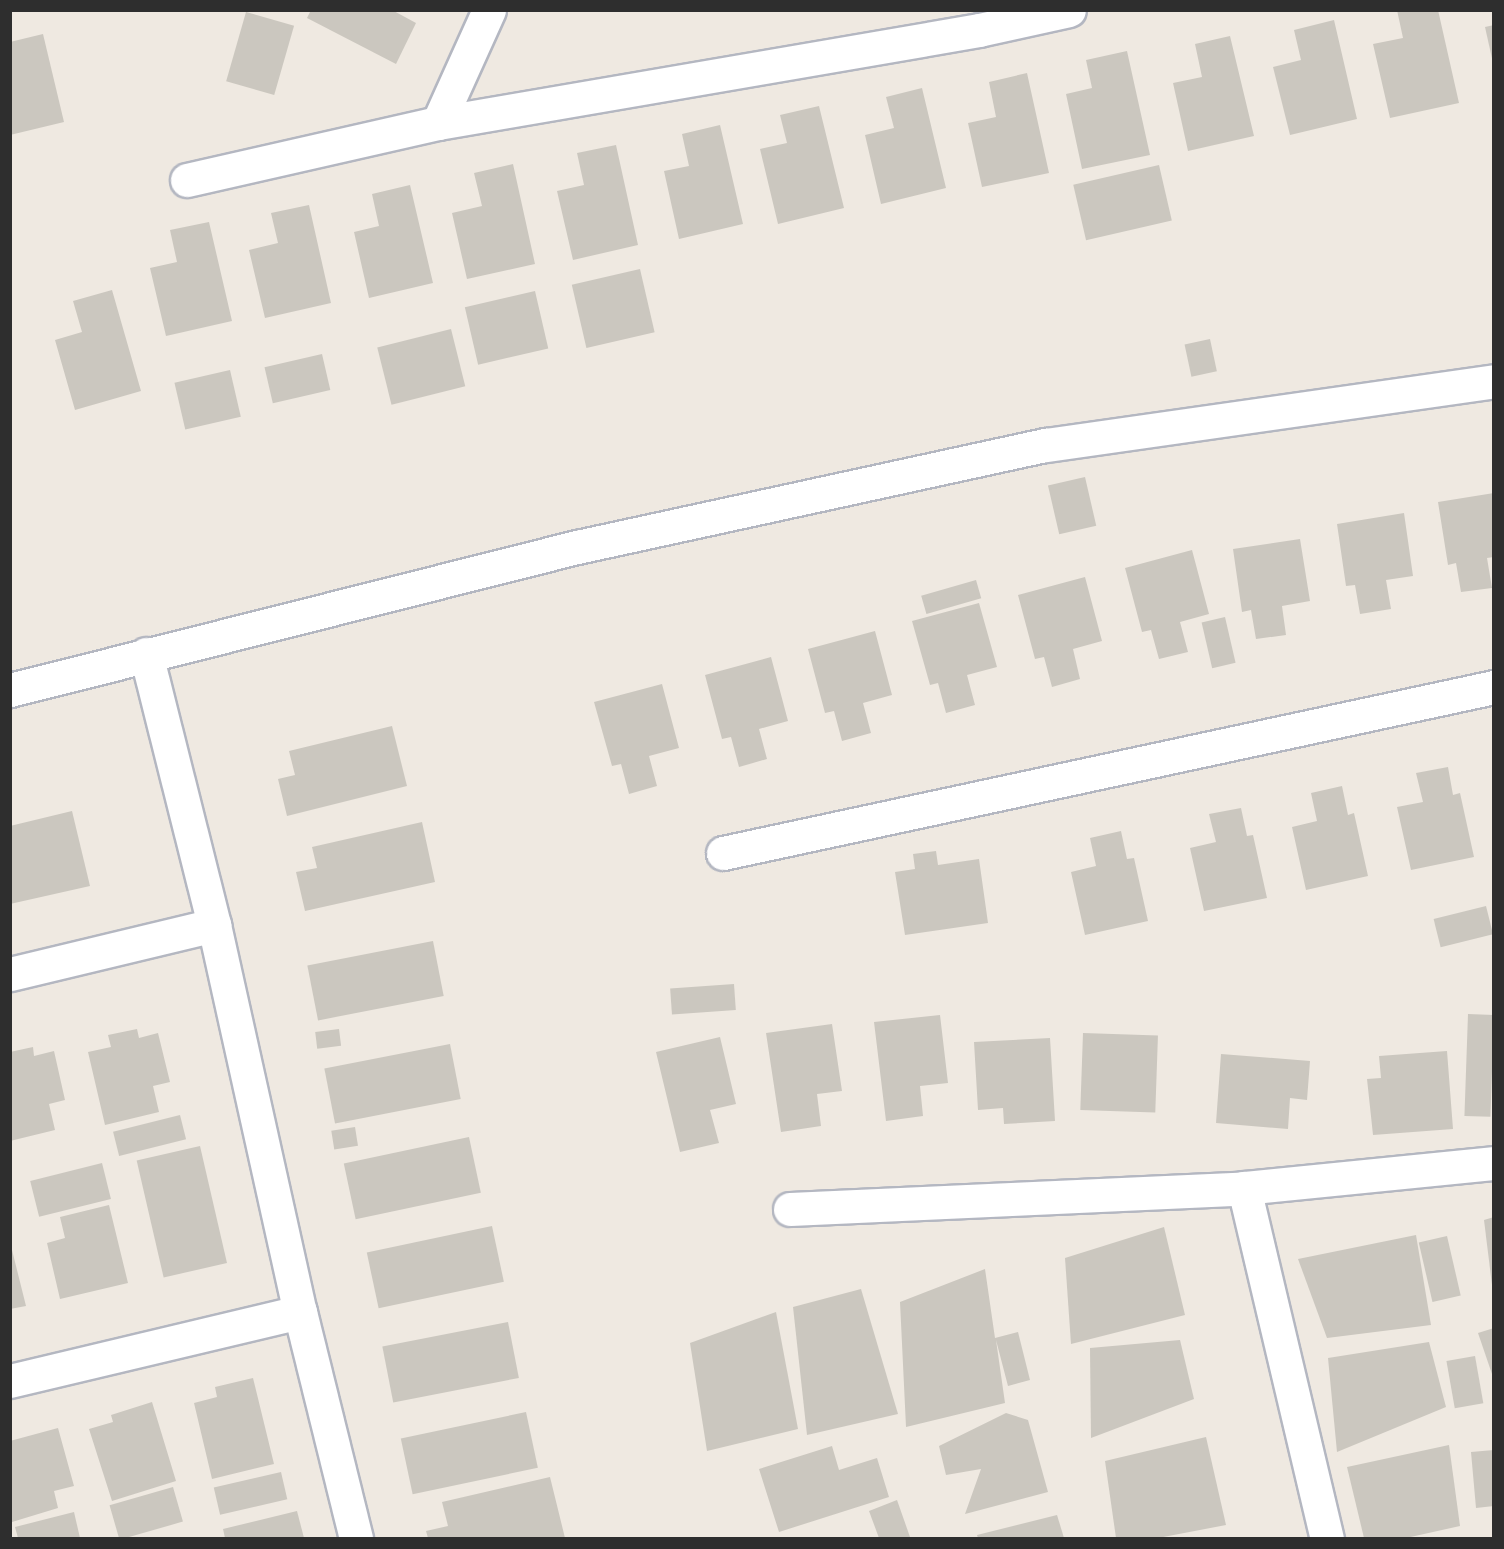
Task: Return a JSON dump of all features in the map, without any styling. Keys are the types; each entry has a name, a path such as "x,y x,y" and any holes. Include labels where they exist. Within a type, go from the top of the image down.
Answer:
{"street":[{"path":"438,123 489,10"},
{"path":"187,180 438,123 977,20 1069,10"},
{"path":"10,690 577,547 1046,445 1494,381"},
{"path":"146,654 214,925 300,1312 356,1539"},
{"path":"723,853 1494,687"},
{"path":"10,974 214,925"},
{"path":"790,1209 1244,1188 1494,1163"},
{"path":"1244,1188 1327,1539"},
{"path":"10,1381 300,1312"}],"building":[{"path":"311,10 392,10 416,23 396,64 307,18"},
{"path":"1397,10 1438,10 1459,103 1390,118 1373,44 1403,38"},
{"path":"246,12 294,26 274,95 226,81"},
{"path":"1334,20 1357,119 1290,135 1273,67 1301,60 1294,30"},
{"path":"1494,25 1494,63 1493,63 1485,27"},
{"path":"43,34 64,122 10,135 10,42"},
{"path":"1230,36 1254,136 1188,151 1173,83 1202,77 1195,44"},
{"path":"1127,51 1150,155 1082,169 1066,94 1092,88 1086,60"},
{"path":"1027,73 1049,173 982,187 968,123 996,117 989,82"},
{"path":"922,88 946,188 881,204 865,135 894,128 886,97"},
{"path":"819,106 844,208 778,224 760,149 787,143 780,115"},
{"path":"720,125 743,224 679,239 664,171 689,166 682,134"},
{"path":"616,145 638,245 573,260 557,191 584,185 577,153"},
{"path":"513,164 535,264 467,279 452,213 482,206 474,173"},
{"path":"1159,165 1172,221 1086,240 1073,185"},
{"path":"410,185 433,283 369,298 354,232 379,226 372,194"},
{"path":"309,205 331,303 265,318 249,250 278,243 271,213"},
{"path":"209,222 232,321 166,336 150,268 177,262 170,230"},
{"path":"640,269 655,332 586,348 572,285"},
{"path":"112,290 141,391 75,410 55,340 82,332 73,301"},
{"path":"535,291 548,348 478,365 465,307"},
{"path":"451,329 465,386 392,405 377,347"},
{"path":"1210,339 1217,371 1191,377 1185,344"},
{"path":"322,354 330,390 273,403 265,367"},
{"path":"230,370 241,417 185,430 174,383"},
{"path":"1085,477 1096,526 1059,534 1048,486"},
{"path":"1494,493 1494,557 1487,558 1492,588 1461,592 1456,563 1448,565 1438,502"},
{"path":"1404,513 1413,576 1386,580 1391,609 1360,614 1355,585 1346,586 1337,524"},
{"path":"1300,539 1310,601 1282,606 1286,635 1256,639 1251,610 1242,612 1233,549"},
{"path":"1192,550 1209,614 1180,622 1188,652 1159,659 1151,630 1142,632 1125,568"},
{"path":"1085,577 1102,641 1073,649 1080,679 1052,687 1044,657 1035,659 1018,595"},
{"path":"976,580 981,598 926,614 921,596"},
{"path":"979,603 997,667 967,675 975,705 946,713 938,683 930,685 912,621"},
{"path":"1225,617 1236,663 1212,668 1202,622"},
{"path":"875,631 892,695 863,703 871,733 842,741 834,711 825,713 808,649"},
{"path":"771,657 788,721 759,729 767,759 739,767 731,737 722,739 705,675"},
{"path":"662,684 679,748 649,756 657,786 629,794 621,764 612,766 594,702"},
{"path":"392,726 407,786 287,816 278,779 295,775 289,751"},
{"path":"1448,767 1453,795 1460,793 1474,857 1411,870 1397,807 1423,802 1416,773"},
{"path":"1342,786 1348,815 1354,813 1368,876 1306,890 1292,827 1317,821 1311,793"},
{"path":"1241,808 1247,836 1253,835 1267,898 1204,911 1190,848 1216,842 1209,814"},
{"path":"72,811 90,886 10,904 10,826"},
{"path":"422,822 435,882 305,911 296,872 317,868 312,847"},
{"path":"1121,831 1127,859 1134,858 1148,921 1085,935 1071,872 1096,866 1090,838"},
{"path":"936,851 938,865 979,859 988,923 905,935 895,872 915,869 913,854"},
{"path":"1486,906 1493,934 1441,947 1434,919"},
{"path":"433,941 444,996 318,1020 307,965"},
{"path":"734,984 736,1010 672,1014 670,988"},
{"path":"1468,1014 1494,1015 1490,1117 1464,1116"},
{"path":"940,1015 948,1083 920,1086 923,1116 886,1121 874,1022"},
{"path":"832,1024 842,1091 817,1094 821,1126 781,1132 766,1033"},
{"path":"137,1029 139,1038 158,1033 170,1082 153,1086 159,1112 105,1125 88,1052 111,1047 108,1035"},
{"path":"339,1029 341,1046 317,1049 315,1032"},
{"path":"1083,1033 1158,1036 1155,1113 1080,1110"},
{"path":"720,1037 736,1104 710,1110 719,1143 680,1152 656,1052"},
{"path":"1050,1038 1055,1121 1004,1124 1003,1108 978,1110 974,1042"},
{"path":"450,1044 461,1099 335,1123 324,1068"},
{"path":"33,1047 34,1056 54,1051 65,1100 49,1104 55,1130 10,1141 10,1052"},
{"path":"1447,1051 1453,1129 1373,1135 1367,1079 1381,1078 1379,1056"},
{"path":"1221,1054 1310,1061 1307,1100 1290,1098 1288,1129 1216,1123"},
{"path":"180,1115 186,1139 119,1156 113,1132"},
{"path":"355,1127 358,1146 334,1150 331,1131"},
{"path":"469,1137 481,1193 356,1219 344,1164"},
{"path":"200,1146 227,1263 164,1278 137,1161"},
{"path":"102,1163 111,1199 39,1217 30,1181"},
{"path":"109,1205 128,1283 60,1299 47,1243 65,1238 60,1217"},
{"path":"1494,1217 1494,1285 1492,1285 1484,1220"},
{"path":"492,1226 504,1282 379,1308 367,1253"},
{"path":"1164,1227 1185,1315 1071,1344 1065,1258"},
{"path":"1416,1235 1431,1325 1327,1338 1298,1259"},
{"path":"1447,1236 1461,1295 1432,1302 1419,1243"},
{"path":"10,1242 26,1306 10,1309"},
{"path":"985,1269 995,1338 1018,1332 1030,1380 1008,1386 996,1340 1005,1403 906,1427 900,1302"},
{"path":"861,1289 898,1414 807,1435 793,1307"},
{"path":"776,1312 798,1429 707,1451 690,1343"},
{"path":"508,1322 519,1378 393,1402 382,1346"},
{"path":"1494,1328 1494,1377 1493,1377 1478,1333"},
{"path":"1180,1340 1194,1399 1091,1438 1090,1348"},
{"path":"1429,1342 1446,1407 1337,1452 1328,1358"},
{"path":"1475,1356 1483,1403 1455,1408 1446,1361"},
{"path":"253,1378 274,1464 212,1479 194,1403 217,1397 215,1387"},
{"path":"152,1402 176,1481 112,1501 89,1429 113,1422 111,1415"},
{"path":"526,1412 538,1468 413,1494 401,1439"},
{"path":"1006,1413 1028,1420 1048,1492 965,1514 981,1469 946,1475 939,1446"},
{"path":"58,1428 74,1486 54,1491 58,1508 12,1522 10,1441"},
{"path":"1206,1437 1226,1525 1158,1538 1116,1538 1105,1461"},
{"path":"1449,1445 1460,1526 1406,1538 1364,1538 1347,1467"},
{"path":"832,1446 839,1470 877,1458 889,1497 779,1532 759,1469"},
{"path":"1494,1450 1494,1506 1476,1508 1471,1452"},
{"path":"281,1472 287,1499 220,1515 214,1488"},
{"path":"550,1477 565,1538 428,1538 426,1531 448,1526 442,1502"},
{"path":"173,1487 183,1522 119,1538 110,1505"},
{"path":"897,1500 910,1537 879,1538 869,1511"},
{"path":"297,1511 304,1538 225,1538 223,1529"},
{"path":"74,1512 80,1538 18,1538 15,1527"},
{"path":"1057,1515 1064,1538 978,1538 977,1535"}]}
